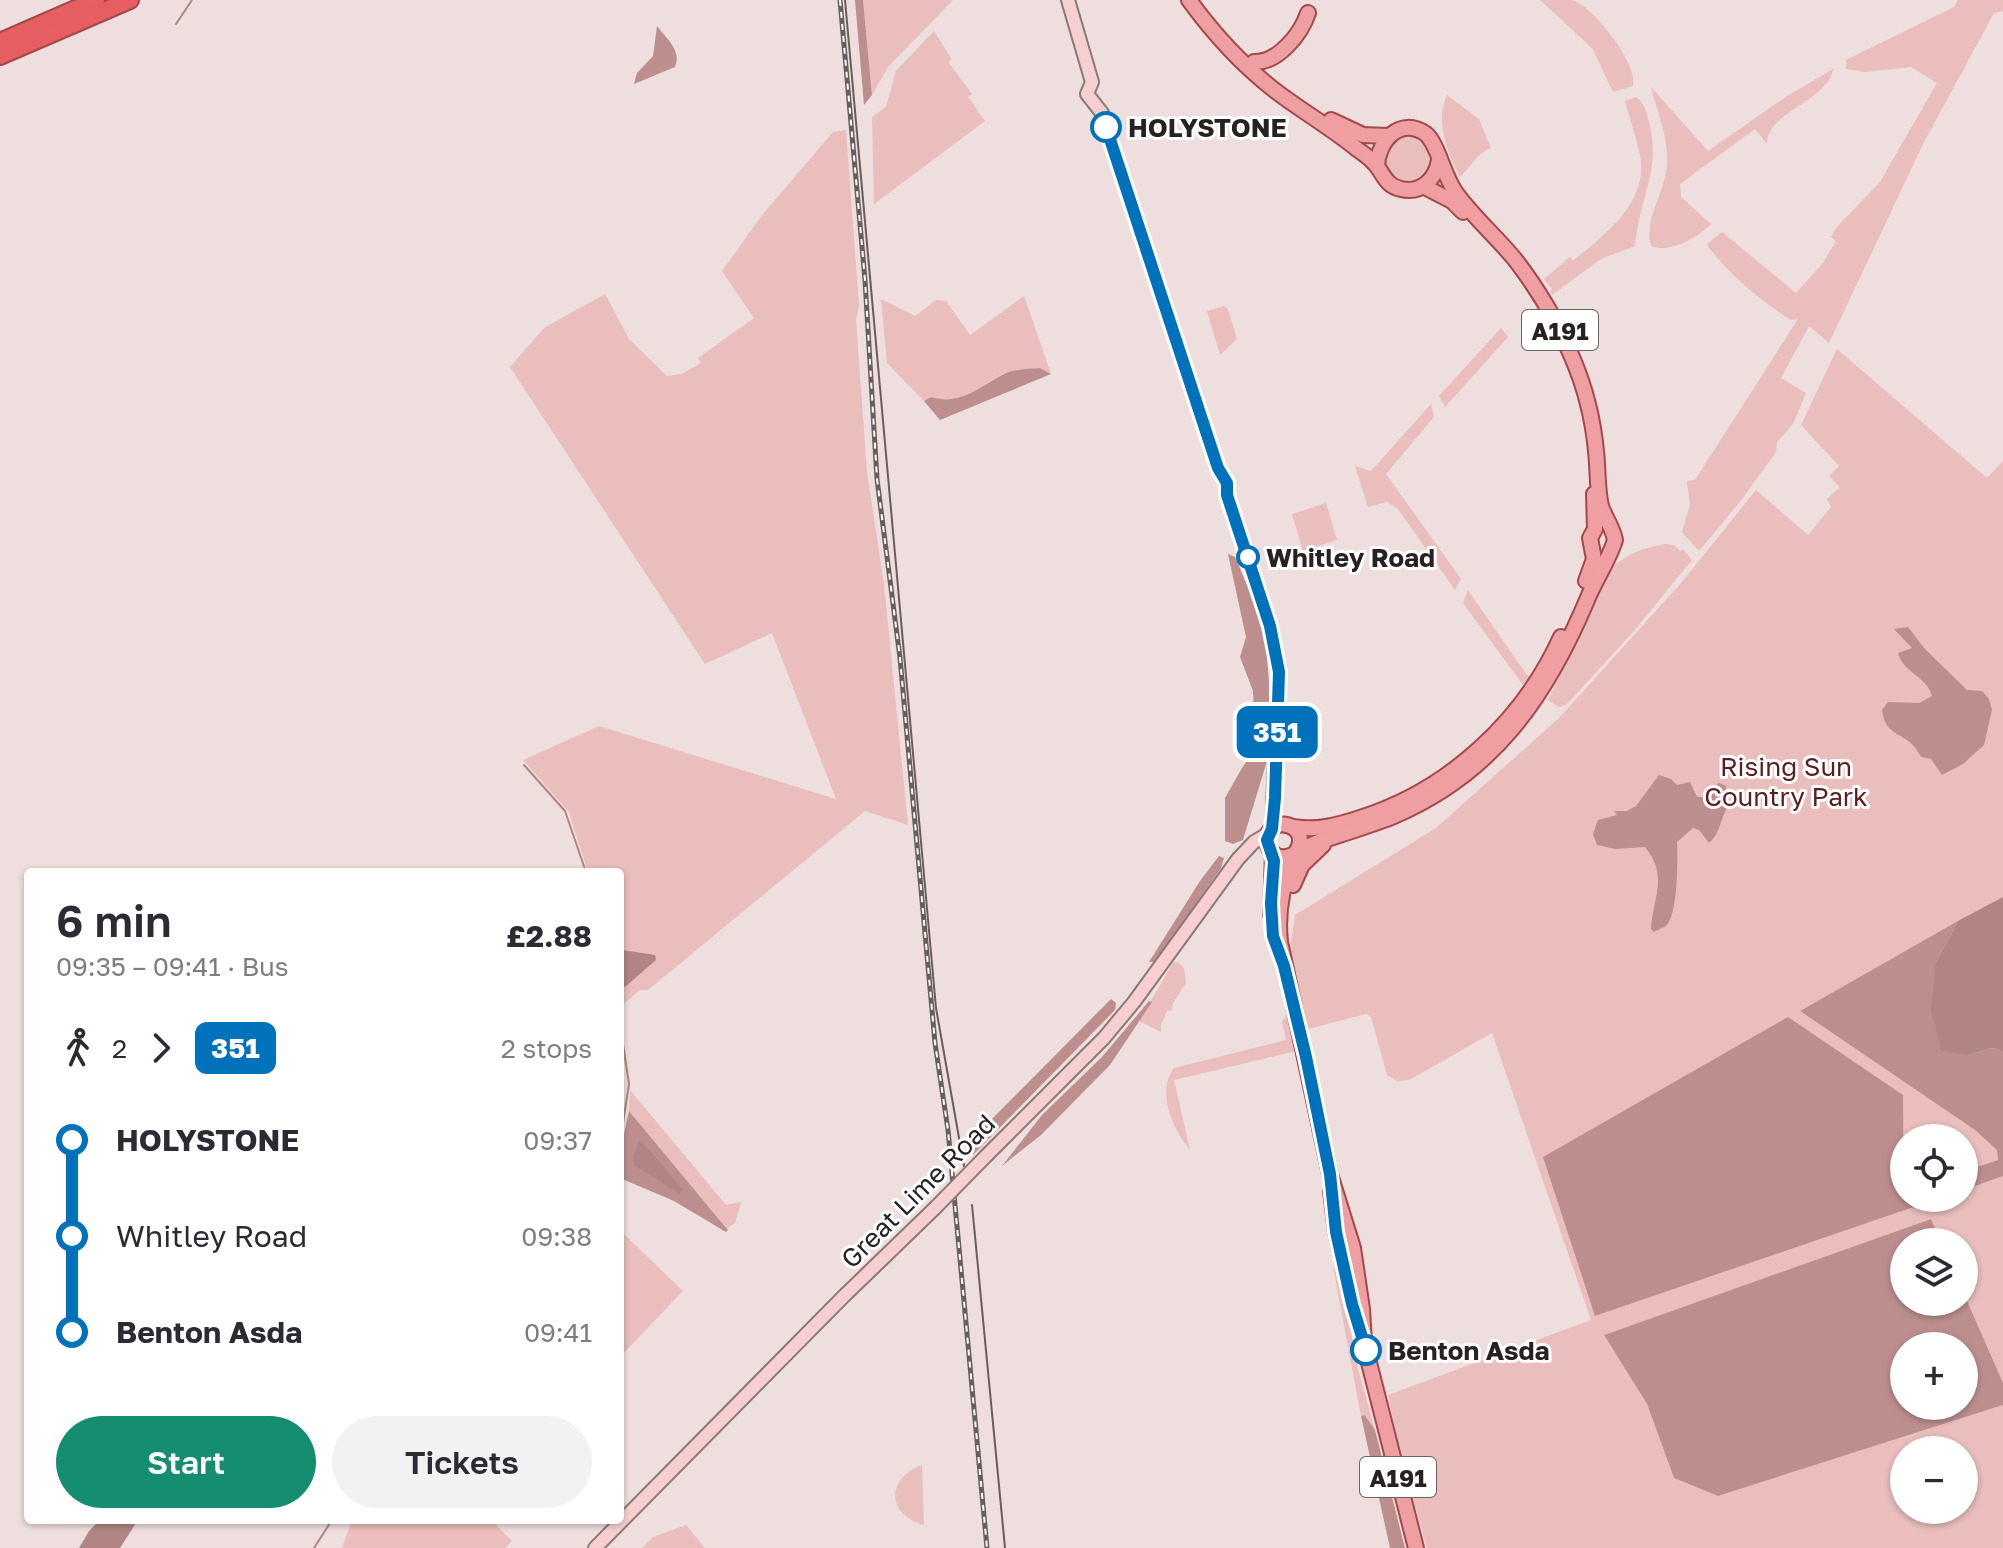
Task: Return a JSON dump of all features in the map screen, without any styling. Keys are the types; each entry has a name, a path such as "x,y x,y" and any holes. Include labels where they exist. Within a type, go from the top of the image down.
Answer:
{"highway":[{"path":"0,42 96,0"},
{"path":"0,56 130,0"}],"main road":[{"path":"1068,0 1092,82 1087,94 1102,113 1213,455 1227,483 1227,495 1274,642 1279,672 1275,798 1270,831"},
{"name":"A191","path":"1189,0 1237,57 1271,88 1334,131 1377,166 1385,181 1403,190 1423,186 1452,201 1477,225 1517,270 1554,328 1576,381 1592,452 1595,529 1590,538 1594,559 1591,570 1545,669 1514,712 1482,747 1447,775 1391,807 1334,826 1292,827 1282,824 1270,831 1267,843 1272,852 1272,926 1306,1057 1362,1309 1364,1342"},
{"name":"A191","path":"1198,0 1222,32 1276,82 1336,124 1363,135 1388,136 1402,129 1418,130 1433,142 1456,193 1516,262 1541,297 1568,347 1589,410 1601,505 1615,540 1561,659 1537,699 1505,738 1460,778 1418,804 1377,823 1285,857 1272,852"},
{"path":"1254,62 1277,55 1301,29 1308,13"},
{"path":"1377,166 1377,154 1388,136"},
{"path":"1423,186 1434,175 1439,160"},
{"path":"1595,529 1604,527 1612,531"},
{"path":"1593,548 1603,552 1610,550"},
{"path":"1275,798 1292,827"},
{"name":"A191","path":"1284,966 1279,932 1280,908 1300,836 1292,827"},
{"name":"Great Lime Road","path":"624,1519 1104,1038 1249,846 1270,831"},
{"path":"1284,966 1286,912 1294,883 1309,857 1333,838"},
{"path":"1249,846 1261,846 1272,852"},
{"name":"A191","path":"1347,1251 1358,1319 1416,1548"},
{"name":"Great Lime Road","path":"595,1548 619,1524"}],"green space":[{"path":"863,0 953,0 888,67 872,95"},
{"path":"1540,0 1572,0 1591,13 1622,51 1633,77 1633,86 1613,92 1592,48"},
{"path":"1958,0 2003,0 2003,11 1994,13 1923,144 1829,343 1809,326 1781,378 1806,393 1793,424 1777,442 1776,452 1742,499 1700,550 1697,549 1682,532 1690,505 1687,481 1695,480 1798,319 1791,320 1757,296 1707,244 1722,232 1796,293 1823,263 1836,241 1831,237 1836,228 1880,182 1937,83 1911,67 1864,72 1846,69 1846,60 1954,7"},
{"path":"934,31 951,58 949,63 972,94 968,97 985,121 874,204 872,117 886,107 896,71"},
{"path":"1833,69 1820,90 1776,124 1769,133 1767,144 1755,129 1680,184 1681,197 1711,224 1675,246 1651,246 1650,227 1667,161 1665,139 1651,87 1708,151 1787,96"},
{"path":"1447,95 1479,119 1491,148 1460,177 1442,126"},
{"path":"1636,97 1643,103 1648,118 1653,152 1635,246 1601,259 1552,295 1552,289 1544,279 1570,257 1573,261 1611,228 1631,203 1638,188 1640,155 1625,101"},
{"path":"846,130 867,472 884,584 908,825 865,811 648,990 640,990 624,1004 624,868 587,868 569,812 523,760 599,726 836,799 772,633 705,664 510,367 544,328 605,294 629,339 667,376 682,374 701,363 698,358 754,318 722,271 763,214 833,132"},
{"path":"1409,135 1426,142 1433,159 1426,176 1409,183 1392,176 1385,159 1392,142"},
{"path":"1024,296 1051,374 1040,368 1002,374 962,399 945,401 931,397 924,401 887,363 881,299 915,316 936,300 946,301 970,335"},
{"path":"1224,306 1228,309 1237,339 1220,355 1207,311"},
{"path":"1501,328 1508,337 1445,407 1439,396"},
{"name":"Rising Sun Country Park","path":"1837,349 1987,478 2003,461 2003,897 1800,1011 1966,1124 1903,1124 1902,1095 1595,1316 1899,1212 1978,1212 1978,1185 2003,1176 2003,1383 1974,1316 1978,1316 1978,1228 1935,1228 1931,1219 1906,1228 1890,1228 1890,1234 1604,1335 1647,1404 1674,1478 1718,1496 1890,1441 1890,1524 1978,1524 1978,1436 1906,1436 1956,1420 1978,1420 1978,1413 2003,1405 2003,1548 1427,1548 1402,1461 1388,1395 1591,1320 1492,1033 1409,1080 1397,1081 1387,1075 1371,1017 1366,1014 1308,1029 1290,949 1295,915 1436,828 1559,718 1682,582 1756,490 1808,535 1831,507 1827,499 1840,487 1829,476 1839,466 1801,425"},
{"path":"1431,404 1434,417 1386,474 1461,579 1455,590 1398,509 1387,502 1368,507 1355,466 1371,471"},
{"path":"1326,503 1337,540 1303,551 1292,514"},
{"path":"1674,545 1680,551 1683,549 1692,560 1633,632 1566,705 1559,707 1548,700 1613,567 1638,551"},
{"path":"1468,590 1530,676 1523,685 1463,603"},
{"path":"1178,962 1184,968 1186,983 1172,1010 1167,1011 1161,1032 1139,1021 1173,963"},
{"path":"1287,1015 1296,1051 1174,1080 1190,1150 1169,1110 1167,1088 1174,1068 1286,1040 1282,1022"},
{"path":"630,1090 726,1205 741,1202 735,1223 727,1228 629,1111"},
{"name":"Rising Sun Country Park","path":"1978,1133 1997,1150 1998,1160 1978,1166"},
{"path":"624,1234 683,1291 624,1353"},
{"path":"1333,1266 1340,1273 1358,1369 1375,1430 1366,1415 1361,1416"},
{"path":"922,1465 924,1525 903,1513 895,1496 902,1478"},
{"path":"351,1524 495,1524 512,1541 505,1548 342,1548"},
{"path":"686,1525 705,1548 642,1548 653,1537"}],"shaded area":[{"path":"855,0 863,0 872,95 864,105"},
{"path":"657,26 675,50 675,67 634,84 637,73 653,56"},
{"path":"1040,368 1051,374 940,420 924,401 931,397 959,397 1006,373"},
{"path":"1228,554 1235,557 1265,629 1269,683 1270,751 1243,840 1233,844 1225,841 1225,798 1259,744 1260,718 1254,713 1253,691 1240,657 1246,637"},
{"path":"1908,627 1924,648 1967,690 1982,691 1989,699 1992,710 1984,745 1963,764 1942,775 1931,759 1921,757 1910,742 1893,731 1884,720 1882,710 1888,702 1919,703 1932,696 1898,653 1912,648 1894,629"},
{"path":"1659,775 1677,785 1690,782 1697,797 1702,797 1719,783 1726,786 1724,804 1727,808 1718,831 1709,843 1699,830 1693,828 1677,842 1673,910 1666,926 1654,932 1651,929 1658,877 1652,858 1645,847 1615,849 1597,845 1593,834 1598,820 1617,815 1614,811 1627,811 1636,806"},
{"path":"1219,856 1224,858 1221,868 1155,962 1149,962 1200,881"},
{"path":"2003,897 2003,1052 1993,1048 1968,1055 1941,1051 1931,1009 1936,962 1958,921"},
{"path":"1958,921 1936,962 1968,1055 1993,1048 2003,1052 2003,1176 1978,1185 1978,1166 1998,1160 1997,1150 1978,1133 1978,1124 1966,1124 1800,1011"},
{"path":"624,950 655,955 656,960 625,987"},
{"path":"1111,999 1116,1003 1115,1010 973,1155 973,1138"},
{"path":"1149,1001 1152,1002 1110,1065 1041,1135 1002,1166 1042,1115 1102,1057"},
{"path":"1788,1017 1903,1095 1903,1124 1890,1124 1890,1212 1899,1212 1595,1316 1543,1157"},
{"path":"629,1111 728,1230 726,1232 674,1201 624,1180 624,1134"},
{"path":"639,1141 683,1190 679,1193 635,1166 633,1157"},
{"path":"1931,1219 1935,1228 1906,1228"},
{"path":"1890,1234 1890,1316 1974,1316 2003,1383 2003,1405 1978,1413 1978,1332 1890,1332 1890,1420 1956,1420 1906,1436 1890,1436 1890,1441 1718,1496 1674,1478 1647,1404 1604,1335"},
{"path":"1365,1415 1375,1430 1405,1548 1390,1548 1361,1416"},
{"path":"96,1524 135,1524 120,1548 79,1548"}],"waterway":[{"path":"176,24 192,0"},
{"path":"524,765 565,811 585,868"},
{"path":"624,1051 629,1084 624,1116"},
{"path":"314,1548 329,1524"}],"tram line":[{"path":"845,0 936,1008 964,1166"},
{"path":"972,1205 1005,1548"}],"railway":[{"path":"840,0 865,280 877,479 900,658 935,1043 948,1130 987,1548"}],"bus line":[{"name":"351","path":"1106,127 1218,468 1227,483 1227,495 1274,642 1279,672 1275,798 1272,829 1267,840 1274,861 1272,926 1318,1109 1330,1174 1336,1232 1366,1350"}],"place":[{"name":"HOLYSTONE","path":"1106,127"},
{"name":"Whitley Road","path":"1248,557"},
{"name":"Benton Asda","path":"1366,1350"}]}
